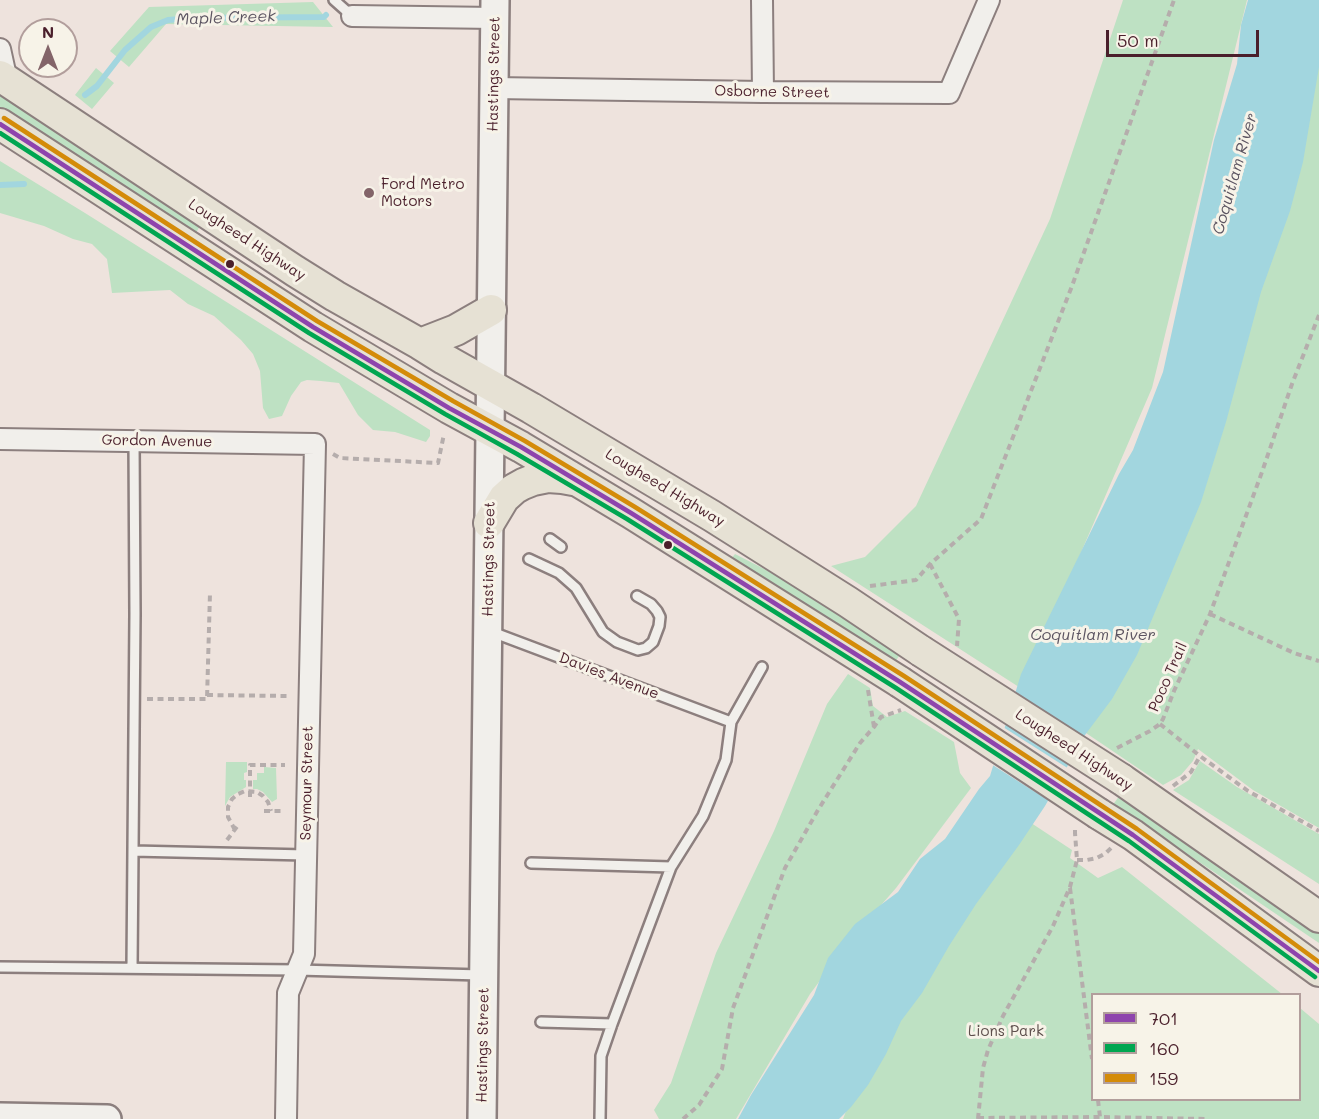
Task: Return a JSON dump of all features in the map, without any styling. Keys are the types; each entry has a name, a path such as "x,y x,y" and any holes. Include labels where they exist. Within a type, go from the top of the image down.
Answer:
{"main road":[{"name":"Lougheed Highway","path":"3,79 335,296 531,408 712,516 848,602 1121,779 1319,917"},
{"path":"0,124 314,327 673,538 1088,818 1133,835 1319,971"},
{"path":"420,344 456,330 492,310"},
{"path":"489,523 504,498 523,484 540,478 555,477 578,481"}],"street":[{"path":"762,0 763,92"},
{"name":"Osborne Street","path":"494,88 949,93 989,0"},
{"path":"352,16 495,9"},
{"name":"Hastings Street","path":"482,1119 495,9"},
{"path":"0,49 3,79"},
{"name":"Gordon Avenue","path":"0,438 315,444"},
{"name":"Seymour Street","path":"286,1119 288,993 304,954 315,444"},
{"path":"0,1117 107,1119"}],"lane":[{"path":"334,0 352,16"},
{"path":"132,967 135,698 134,441"},
{"path":"550,539 561,547"},
{"path":"529,559 560,573 576,588 603,632 617,642 638,650 646,648 652,642 660,617 651,604 637,596"},
{"name":"Davies Avenue","path":"488,630 731,722"},
{"path":"600,1119 601,1056 612,1024 671,867 703,816 726,760 731,722 762,667"},
{"path":"133,851 306,855"},
{"path":"531,863 671,867"},
{"path":"0,967 132,967 484,975"},
{"path":"541,1022 612,1024"}],"path":[{"path":"867,587 916,580 930,564 981,519 1072,286 1174,0"},
{"name":"Poco Trail","path":"1116,749 1160,724 1210,614 1319,315"},
{"path":"315,444 340,458 438,463 444,430"},
{"path":"930,564 959,619 957,646 952,655"},
{"path":"135,698 207,699 210,593"},
{"path":"1210,614 1287,650 1319,661"},
{"path":"867,683 874,728"},
{"path":"207,695 292,696"},
{"path":"683,1119 699,1105 722,1069 734,1008 785,868 860,743 881,717 905,695"},
{"path":"1160,724 1248,791 1319,831"},
{"path":"1167,790 1191,772 1200,756"},
{"path":"250,797 250,765 285,765"},
{"path":"235,830 228,817 228,807 238,794 245,791 257,792 268,802 271,810"},
{"path":"264,810 280,810"},
{"path":"1088,818 1075,833 1077,860 1070,887 1053,926 1003,1016 988,1050 983,1068 978,1119 1100,1117 1206,1119"},
{"path":"224,843 239,824"},
{"path":"1077,860 1097,858 1115,844"},
{"path":"1070,887 1091,1051"},
{"path":"1098,1101 1100,1117"}],"green space":[{"path":"1123,0 1247,0 1152,388 1022,689 831,566 865,557 916,506 1050,219"},
{"path":"313,2 333,27 166,24 129,67 110,51 149,7"},
{"path":"1319,20 1319,828 1253,790 1198,749 1193,761 1181,775 1163,785 1080,729"},
{"path":"96,68 114,83 92,109 75,95"},
{"path":"0,93 201,224 196,233 0,108"},
{"path":"0,161 430,430 430,436 426,442 395,432 373,430 358,415 339,383 321,381 301,382 291,396 282,416 269,419 263,408 260,371 253,354 241,340 214,316 188,304 170,290 112,293 107,259 92,244 0,213"},
{"path":"735,554 778,576 901,653 893,665 731,559"},
{"path":"848,674 870,688 873,706 887,717 905,711 954,742 960,773 971,788 896,888 848,943 810,994 736,1119 659,1119 654,1110 671,1083 716,953 774,831 827,704"},
{"path":"1200,761 1237,787 1319,834 1319,884 1173,790 1189,780"},
{"path":"226,762 247,762 247,772 244,773 246,787 230,797 225,806"},
{"path":"264,767 276,768 277,799 272,802 263,792 253,789 253,780 257,780 257,773 264,773"},
{"path":"1120,795 1319,930 1319,943 1112,806"},
{"name":"Lions Park","path":"1013,811 1072,850 1070,858 1098,878 1122,867 1281,993 1091,993 1091,1101 1301,1101 1301,1009 1319,1024 1319,1119 843,1119 851,1098"}],"water":[{"name":"Coquitlam River","path":"1248,0 1319,0 1319,67 1303,162 1290,211 1261,292 1226,422 1201,502 1137,655 1112,699 1085,735 1045,806 976,904 922,993 901,1021 868,1085 851,1107 839,1119 738,1119 814,995 828,958 855,924 898,892 920,859 945,839 990,776 1021,674 1133,450 1163,372 1214,140 1237,64 1241,25"}],"pier":[{"path":"1003,727 1069,769 1051,802 991,764"}],"waterway":[{"name":"Maple Creek","path":"85,95 97,86 125,50 151,27 168,20 324,17 326,15"},
{"name":"Maple Creek","path":"0,185 24,184"}],"transit line":[{"name":"159","path":"4,118 317,321 635,507 904,676 1137,829 1319,962"},
{"name":"701","path":"0,124 313,327 631,513 900,682 1133,835 1319,971"},
{"name":"160","path":"0,133 309,333 627,519 896,688 1129,841 1315,977"}],"place":[{"name":"Ford Metro Motors","path":"369,193"}]}
